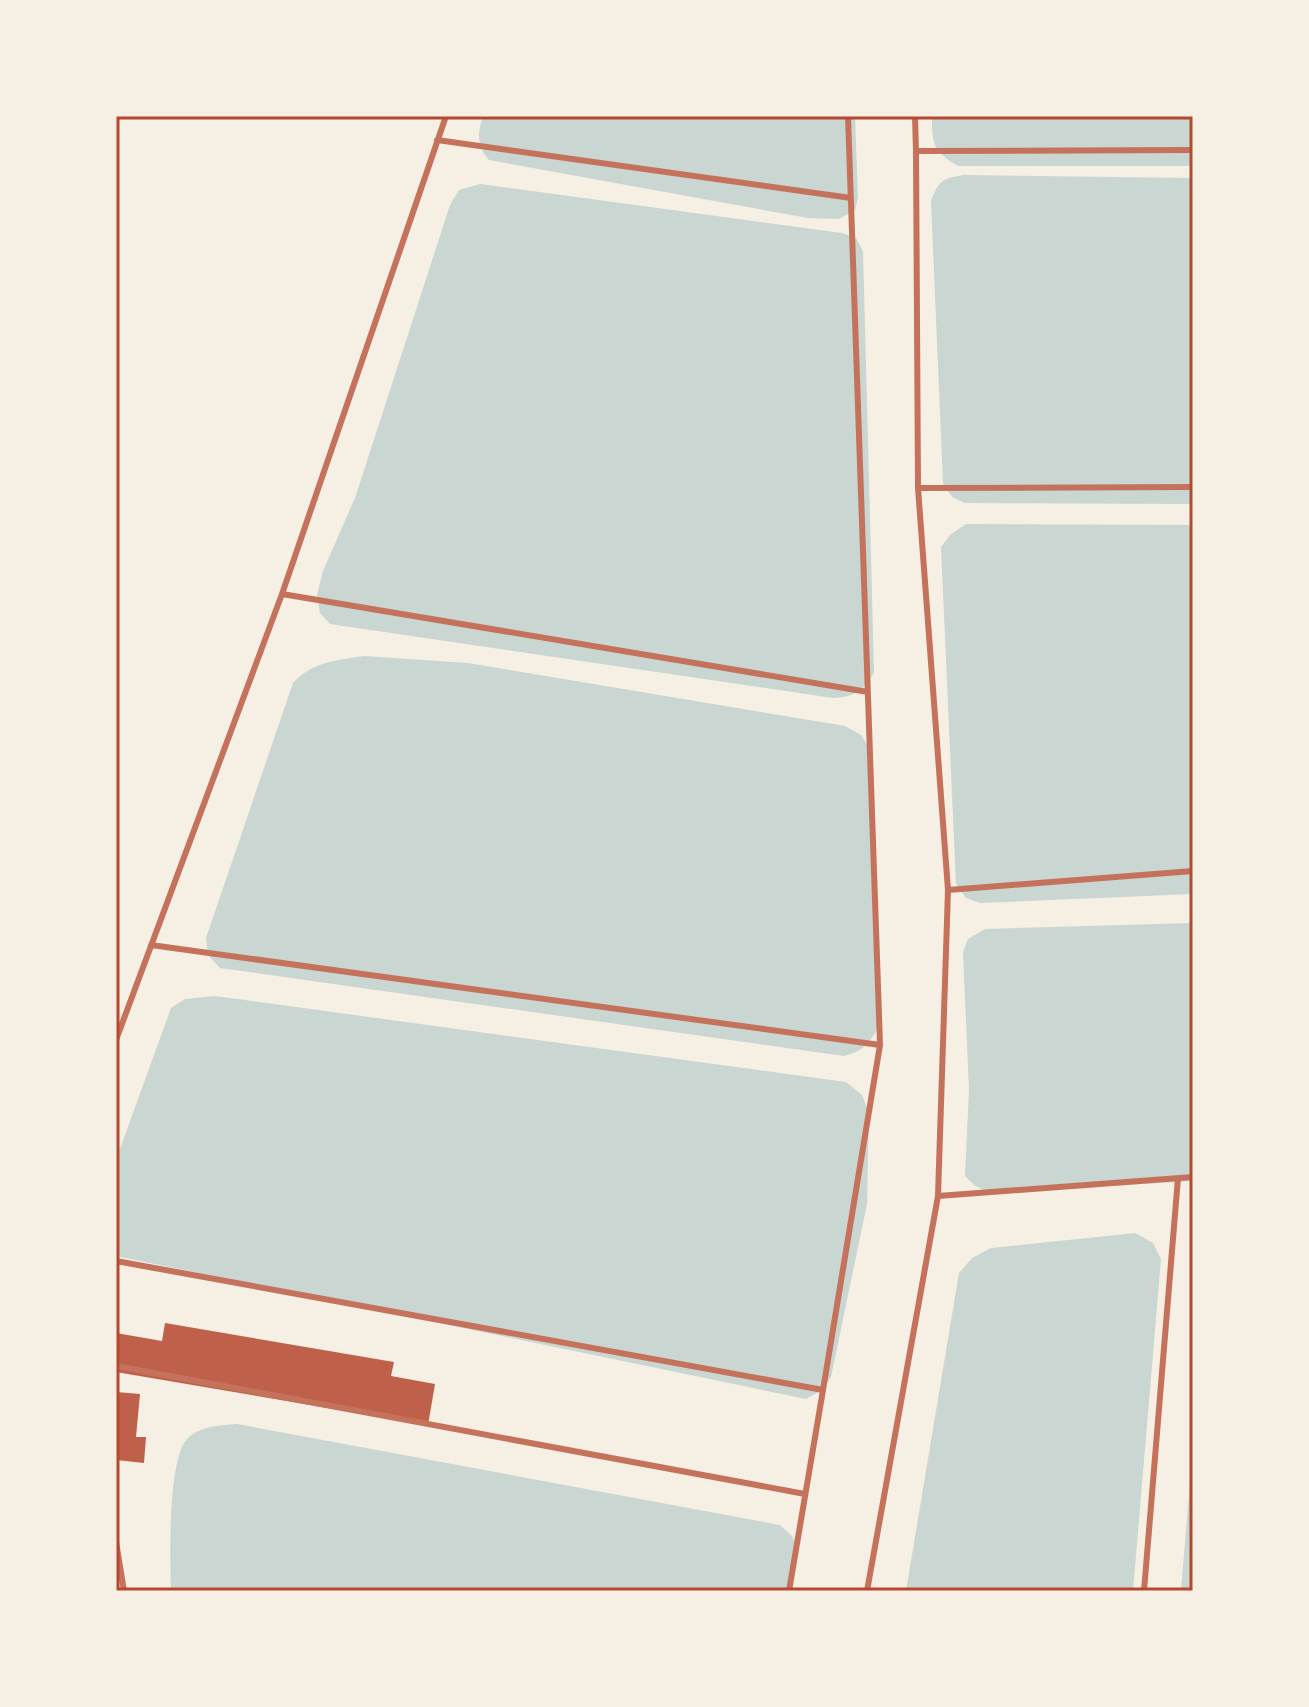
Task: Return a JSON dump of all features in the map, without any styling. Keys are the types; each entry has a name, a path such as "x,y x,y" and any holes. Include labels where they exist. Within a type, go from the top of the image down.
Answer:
{"lane":[{"path":"116,1040 282,594 446,116"},
{"path":"789,1591 880,1045 848,116"},
{"path":"867,1591 938,1196 948,890 918,488 915,116"},
{"path":"437,140 851,198"},
{"path":"916,151 1193,150"},
{"path":"918,488 1193,487"},
{"path":"282,594 868,692"},
{"path":"948,890 1193,871"},
{"path":"151,945 880,1045"},
{"path":"938,1196 1193,1177"},
{"path":"1144,1591 1178,1178"},
{"path":"116,1261 823,1390"},
{"path":"116,1366 805,1494"},
{"path":"116,1542 124,1591"}],"shaded area":[{"path":"483,116 855,116 858,197 855,210 839,219 808,218 489,160 479,139"},
{"path":"932,116 1193,116 1193,166 958,166 943,156 936,146"},
{"path":"963,175 1193,178 1193,504 965,503 952,497 943,483 931,201 942,182"},
{"path":"480,184 842,233 856,238 863,251 874,672 858,692 833,698 330,624 320,613 317,595 323,571 355,498 450,205 459,190"},
{"path":"966,524 1193,525 1193,894 980,903 966,898 956,884 941,547 950,535"},
{"path":"364,656 468,663 845,726 861,735 870,749 878,1027 869,1042 844,1056 220,968 208,955 206,938 293,683 317,666"},
{"path":"1193,923 1193,1181 989,1193 974,1185 965,1176 969,1090 963,952 968,939 985,929"},
{"path":"215,996 846,1082 862,1095 869,1113 867,1204 831,1377 824,1389 806,1399 116,1256 116,1160 171,1008 185,999"},
{"path":"1135,1233 1153,1243 1161,1259 1133,1591 906,1591 959,1273 972,1258 991,1248"},
{"path":"237,1424 780,1525 792,1536 799,1549 790,1591 171,1591 171,1510 182,1448 189,1437 200,1430"},
{"path":"1193,1447 1193,1591 1181,1591"}],"building":[{"path":"165,1323 394,1362 391,1376 435,1384 428,1425 116,1372 116,1333 162,1341"},
{"path":"116,1392 140,1394 136,1437 146,1437 144,1463 116,1460"}]}
